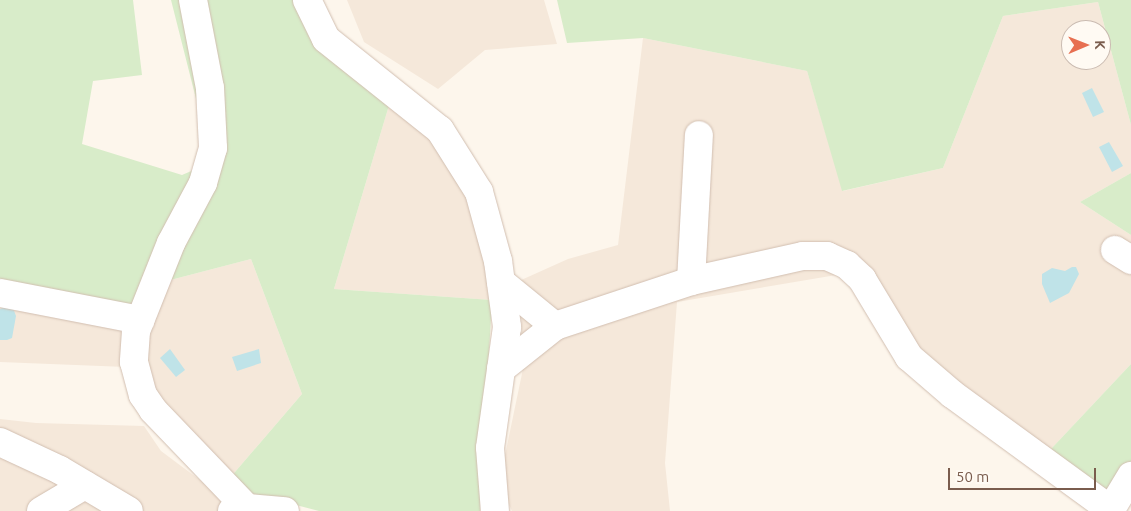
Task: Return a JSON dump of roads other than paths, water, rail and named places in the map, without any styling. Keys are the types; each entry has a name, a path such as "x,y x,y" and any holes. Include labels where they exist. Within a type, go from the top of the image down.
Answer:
{"street":[{"path":"193,0 210,88 213,148 203,183 171,243 140,320 136,331 134,362 147,402 239,510 285,511"},
{"path":"307,0 326,39 440,130 480,192 501,282 507,327 490,448 495,511"},
{"path":"691,280 698,135"},
{"path":"501,369 555,326 691,280 803,256 827,256 847,265 862,278 909,357 952,394 1111,510 1131,476"},
{"path":"501,282 555,326"},
{"path":"0,294 140,320"},
{"path":"0,442 85,485 129,511"},
{"path":"41,511 85,485"}],"water":[{"path":"1092,88 1104,112 1093,117 1082,93"},
{"path":"1109,142 1123,166 1112,172 1099,147"},
{"path":"1076,267 1079,274 1069,293 1050,303 1042,284 1042,274 1052,268 1065,271"},
{"path":"5,307 13,308 16,316 12,338 0,340 0,309"},
{"path":"170,349 185,370 176,377 160,358"},
{"path":"259,349 261,363 237,371 232,357"}]}
